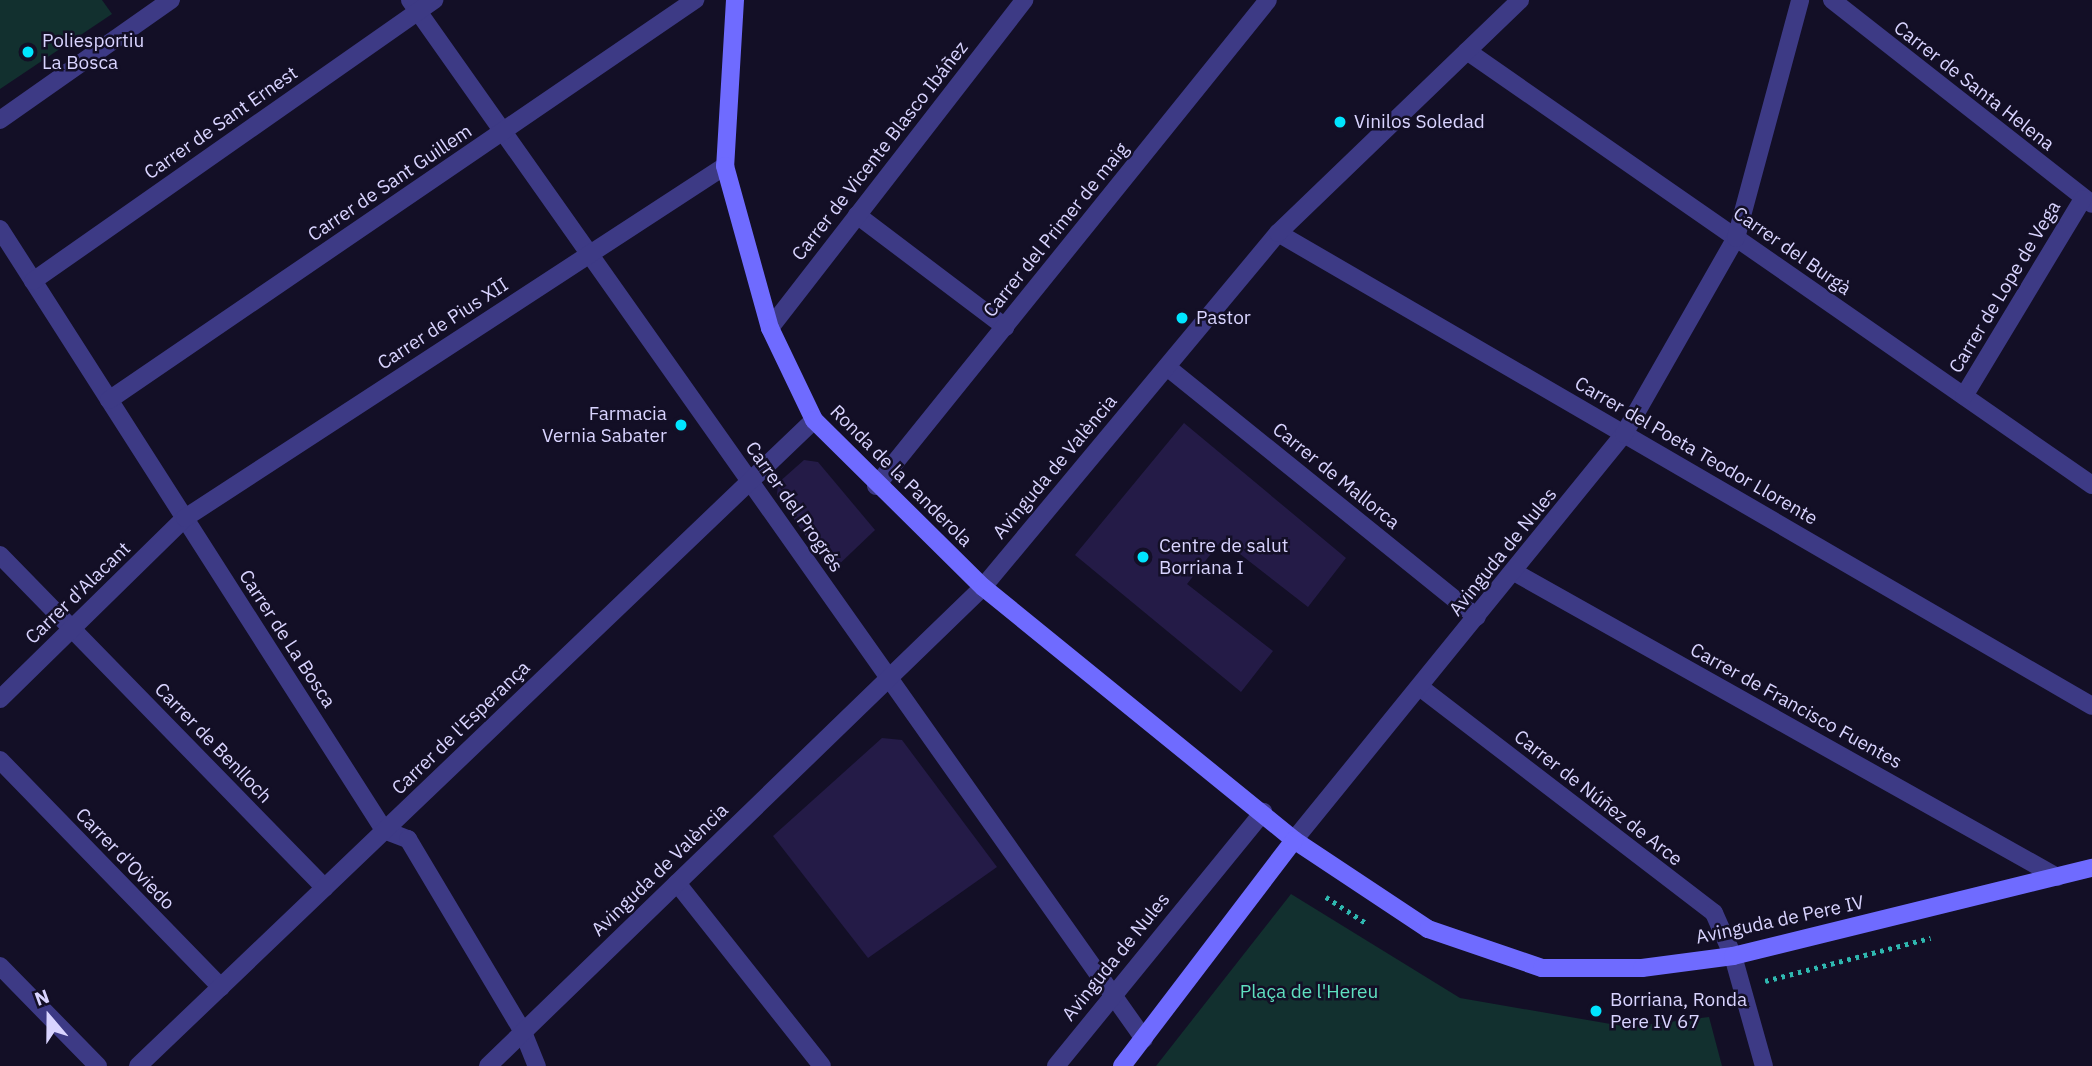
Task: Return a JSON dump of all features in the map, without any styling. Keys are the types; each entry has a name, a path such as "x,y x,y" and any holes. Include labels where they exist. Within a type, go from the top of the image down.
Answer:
{"street":[{"path":"0,120 171,0"},
{"name":"Carrer de Sant Ernest","path":"33,281 414,6 434,0"},
{"name":"Carrer de Sant Guillem","path":"109,400 695,0"},
{"name":"Carrer de Vicente Blasco Ibáñez","path":"770,328 1024,0"},
{"name":"Carrer del Primer de maig","path":"876,485 1268,0"},
{"name":"Avinguda de València","path":"488,1066 983,587 1278,233 1519,0"},
{"name":"Avinguda de Nules","path":"1122,1066 1294,840 1421,688 1624,434 1736,238 1800,0"},
{"name":"Carrer de Santa Helena","path":"1832,0 2087,202"},
{"name":"Ronda de la Panderola","path":"737,3 725,166 770,328 814,420 876,485 983,587 1263,811 1294,840"},
{"name":"Carrer del Progrés","path":"414,6 1144,1039"},
{"name":"Carrer del Burgà","path":"1467,51 2092,485"},
{"name":"Carrer de Pius XII","path":"185,518 725,166"},
{"name":"Carrer de Lope de Vega","path":"1964,396 2087,202"},
{"path":"857,215 1004,327"},
{"name":"Carrer de La Bosca","path":"0,229 384,830 408,839 523,1032 537,1066"},
{"name":"Carrer del Poeta Teodor Llorente","path":"1278,233 2092,706"},
{"name":"Carrer de Mallorca","path":"1167,367 1477,617"},
{"name":"Carrer de l'Esperança","path":"138,1066 814,420"},
{"name":"Carrer d'Alacant","path":"0,699 185,518"},
{"name":"Carrer de Benlloch","path":"0,555 325,888"},
{"name":"Carrer de Francisco Fuentes","path":"1514,572 2057,877"},
{"name":"Carrer de Núñez de Arce","path":"1421,688 1714,914 1733,956 1764,1066"},
{"name":"Carrer d'Oviedo","path":"0,760 221,987"},
{"name":"Avinguda de Nules","path":"1056,1066 1112,993 1263,811"},
{"name":"Avinguda de Pere IV","path":"1294,840 1428,929 1542,968 1642,968 1733,956 2092,868"},
{"path":"677,883 822,1066"},
{"path":"0,965 98,1066"}],"green space":[{"name":"Poliesportiu La Bosca","path":"0,0 102,0 112,14 0,89"},
{"name":"Plaça de l'Hereu","path":"1291,894 1460,998 1628,1027 1709,1017 1722,1066 1156,1066"}],"building":[{"name":"Centre de salut Borriana I","path":"1184,423 1346,558 1308,607 1222,540 1187,584 1273,651 1241,692 1075,555"},
{"path":"804,460 818,462 875,530 831,572 777,495 778,483"},
{"path":"882,738 902,740 997,867 868,958 773,836"}],"place":[{"name":"Poliesportiu La Bosca","path":"28,52"},
{"name":"Vinilos Soledad","path":"1340,122"},
{"name":"Pastor","path":"1182,318"},
{"name":"Farmacia Vernia Sabater","path":"681,425"},
{"name":"Centre de salut Borriana I","path":"1143,557"},
{"name":"Borriana, Ronda Pere IV 67","path":"1596,1011"}]}
